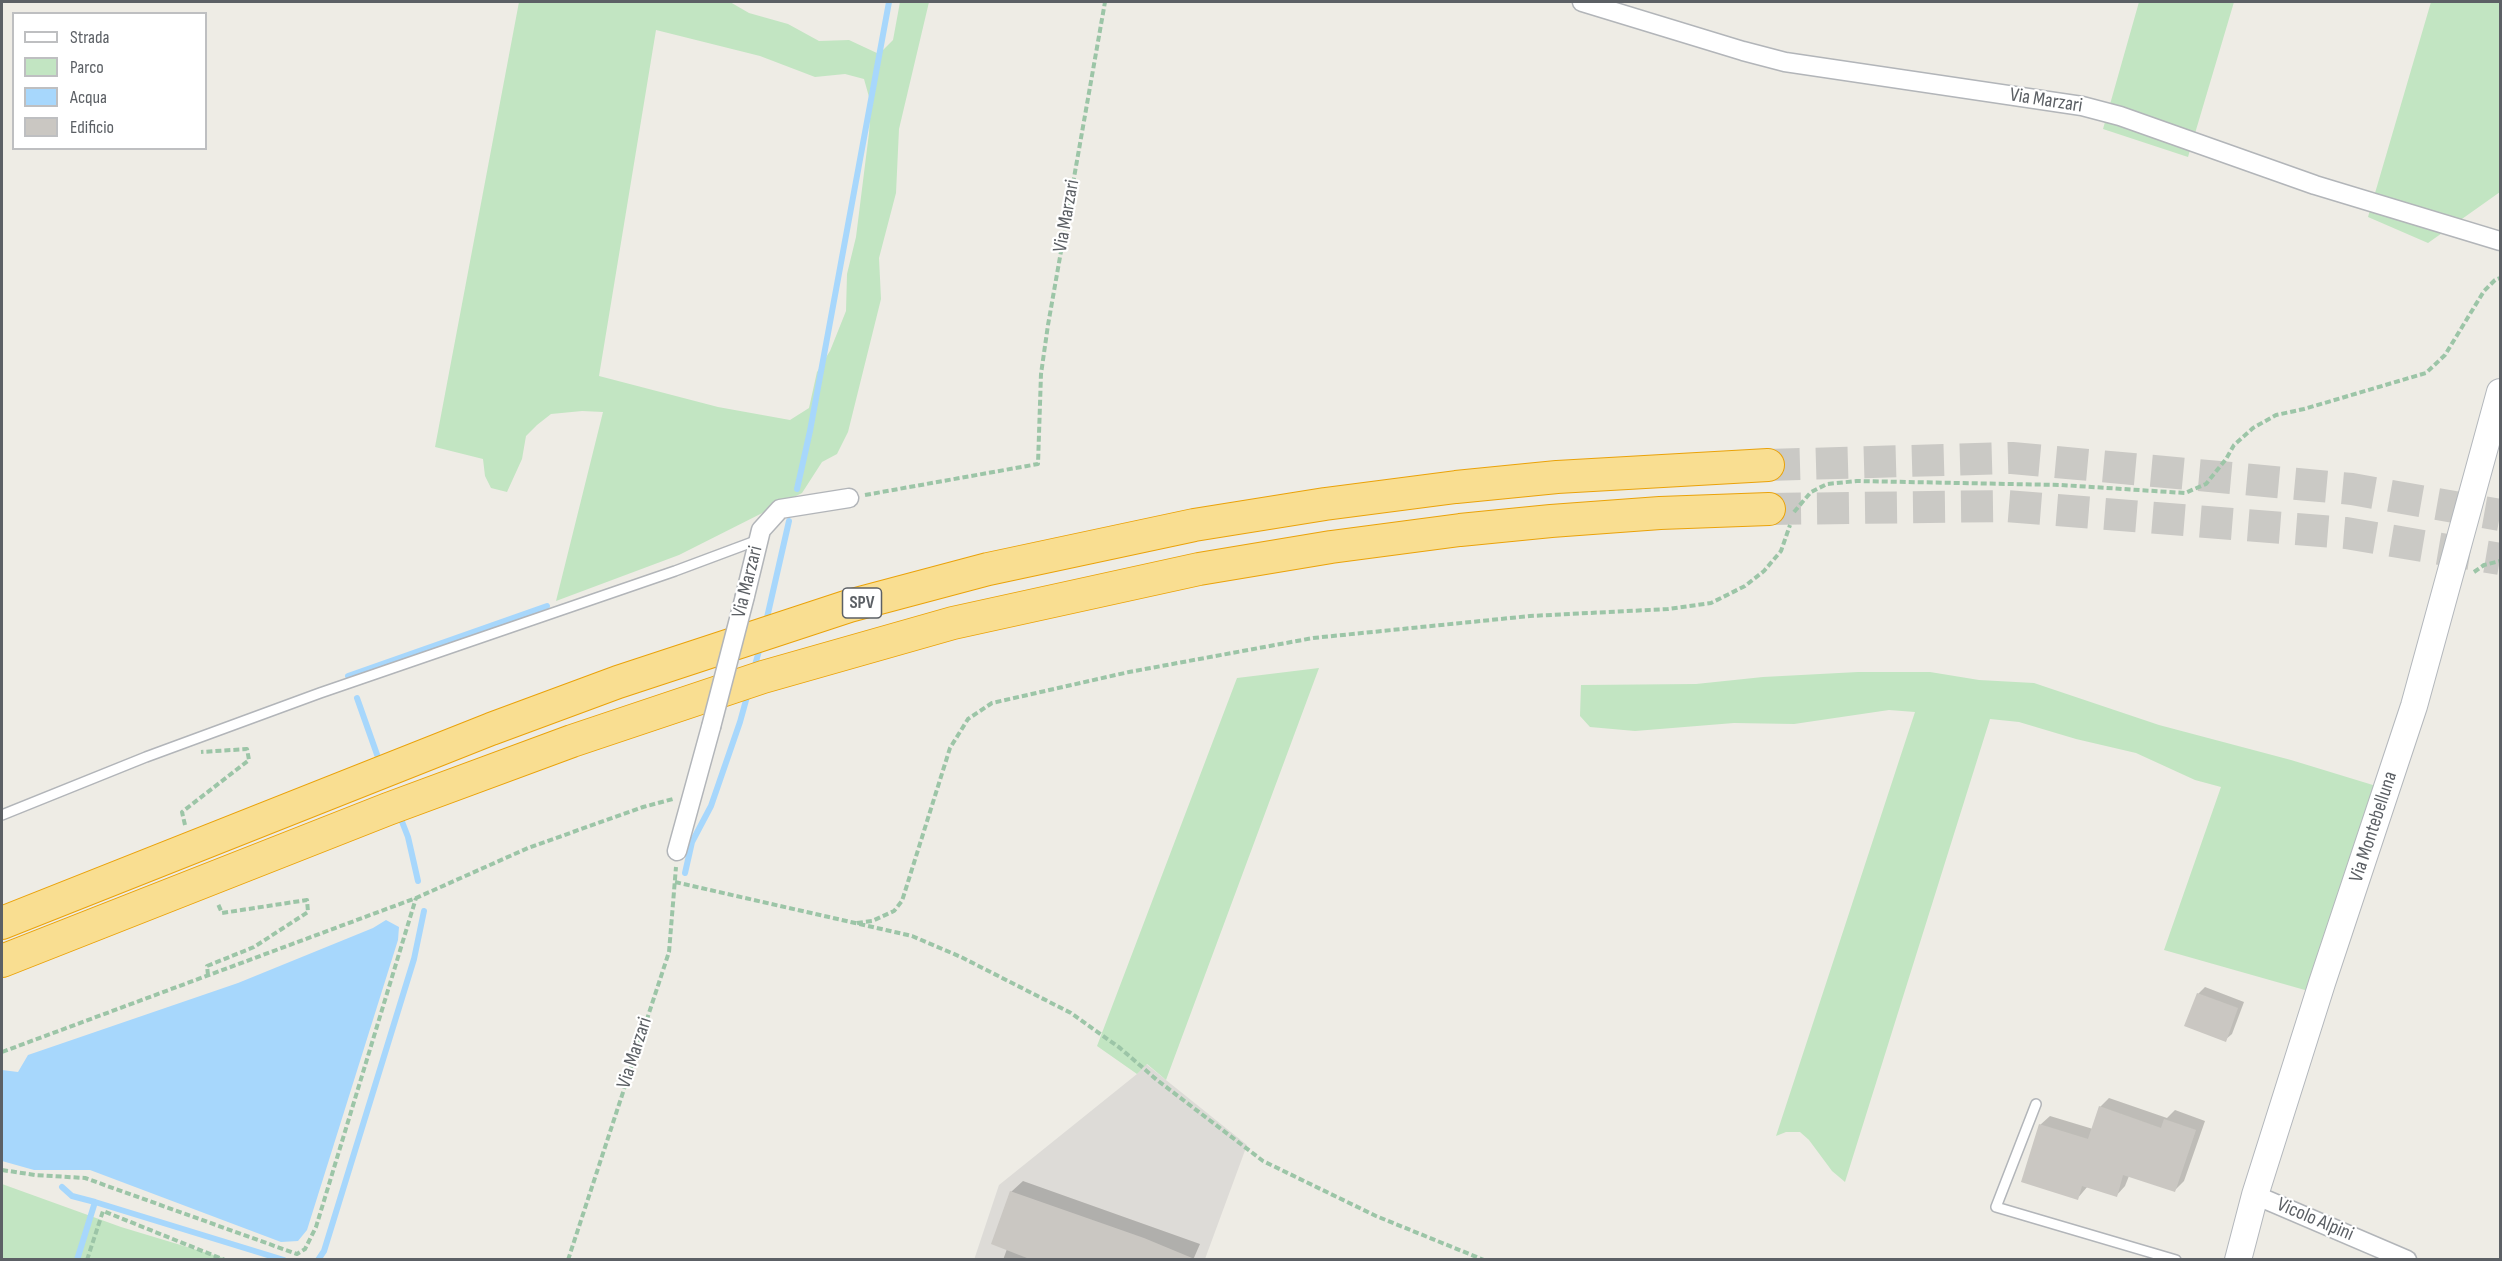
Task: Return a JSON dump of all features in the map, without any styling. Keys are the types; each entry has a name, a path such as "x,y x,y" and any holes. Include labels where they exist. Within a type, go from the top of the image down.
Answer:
{"highway":[{"name":"SPV","path":"2,923 481,733 618,682 849,606 988,569 1194,525 1325,504 1557,477 1768,465"},
{"name":"SPV","path":"2,961 388,809 572,741 763,677 953,623 1199,568 1331,547 1551,521 1660,513 1769,509"}],"main road":[{"name":"Via Montebelluna","path":"2238,1260 2255,1196 2322,983 2414,706 2500,392"}],"street":[{"name":"Via Marzari","path":"1582,2 1785,62 2082,106 2120,116 2315,185 2500,241"},
{"name":"Via Marzari","path":"677,851 761,530 780,508 849,498"},
{"name":"Vicolo Alpini","path":"2255,1196 2407,1260"}],"lane":[{"path":"2,815 172,747 320,693 675,572 759,540"},
{"path":"2036,1104 1996,1207 2176,1260"}],"path":[{"name":"Via Marzari","path":"849,498 1038,465 1041,374 1048,325 1105,2"},
{"path":"857,924 872,921 894,911 902,901 950,748 968,719 992,703 1129,672 1313,638 1530,616 1668,609 1711,603 1745,586 1764,571 1781,551 1795,510 1812,492 1827,484 1857,481 2061,485 2185,492 2206,484 2234,445 2253,428 2276,415 2426,373 2445,355 2484,291 2500,278"},
{"path":"172,747 174,754 247,749 249,760 182,812 186,826"},
{"path":"2,1052 416,898 528,848 643,807 691,795"},
{"name":"Via Marzari","path":"568,1260 669,952 677,851"},
{"path":"675,882 912,936 1012,981 1071,1013 1112,1042 1157,1080 1263,1161 1376,1216 1484,1260"},
{"path":"2,1170 35,1175 86,1178 297,1254 305,1249 316,1227 416,898"},
{"path":"208,975 207,966 254,946 308,912 307,900 222,913 218,904"},
{"path":"87,1260 103,1211 225,1260"}],"shaded area":[{"path":"1146,1064 1247,1145 1205,1259 974,1260 999,1185 1137,1074"}],"green space":[{"path":"519,2 730,2 749,13 788,24 819,41 849,40 879,54 893,40 900,2 929,2 899,129 896,193 879,258 881,299 848,432 837,454 822,462 802,493 679,555 556,601 603,412 582,411 551,414 537,425 526,436 522,459 507,492 491,488 485,476 483,459 435,447","holes":["656,30 760,56 815,77 845,74 864,79 871,104 856,237 847,274 846,311 830,351 817,372 809,408 790,420 718,407 599,376"]},
{"path":"2139,2 2234,2 2188,157 2103,129"},
{"path":"2431,2 2500,2 2500,192 2428,243 2368,217"},
{"path":"1319,668 1166,1080 1147,1064 1137,1074 1097,1046 1237,678"},
{"path":"1858,672 1930,672 1979,680 2034,683 2159,725 2291,760 2386,789 2319,994 2164,950 2221,787 2195,780 2136,753 2076,739 2019,722 1990,719 1845,1182 1832,1171 1809,1140 1800,1132 1786,1132 1776,1136 1915,712 1889,710 1794,724 1734,723 1635,731 1590,727 1580,716 1581,685 1696,684 1763,677"},
{"path":"2,1184 121,1227 227,1259 2,1259"}],"water":[{"path":"386,920 399,927 398,940 307,1230 298,1241 281,1242 90,1170 34,1170 2,1161 2,1070 18,1072 28,1055 238,983 373,928"}],"building":[{"path":"2197,993 2238,1008 2226,1042 2184,1026"},
{"path":"2099,1106 2161,1128 2164,1119 2196,1130 2175,1192 2123,1175 2117,1197 2082,1186 2078,1200 2021,1182 2039,1124 2088,1139"},
{"path":"1010,1191 1144,1238 1197,1260 1032,1260 991,1244"}],"waterway":[{"path":"797,489 810,431 889,2"},
{"path":"766,622 789,521"},
{"path":"348,676 547,606"},
{"path":"754,669 760,647"},
{"path":"685,873 692,842 711,806 748,693"},
{"path":"357,698 380,763"},
{"path":"399,814 408,837 418,881"},
{"path":"318,1260 324,1251 414,959 424,911"},
{"path":"62,1187 72,1196 95,1202"},
{"path":"77,1260 95,1202 284,1260"}],"tunnel":[{"path":"1768,465 2012,458 2352,489 2500,515"},
{"path":"1769,509 2006,506 2346,533 2500,559"}]}
